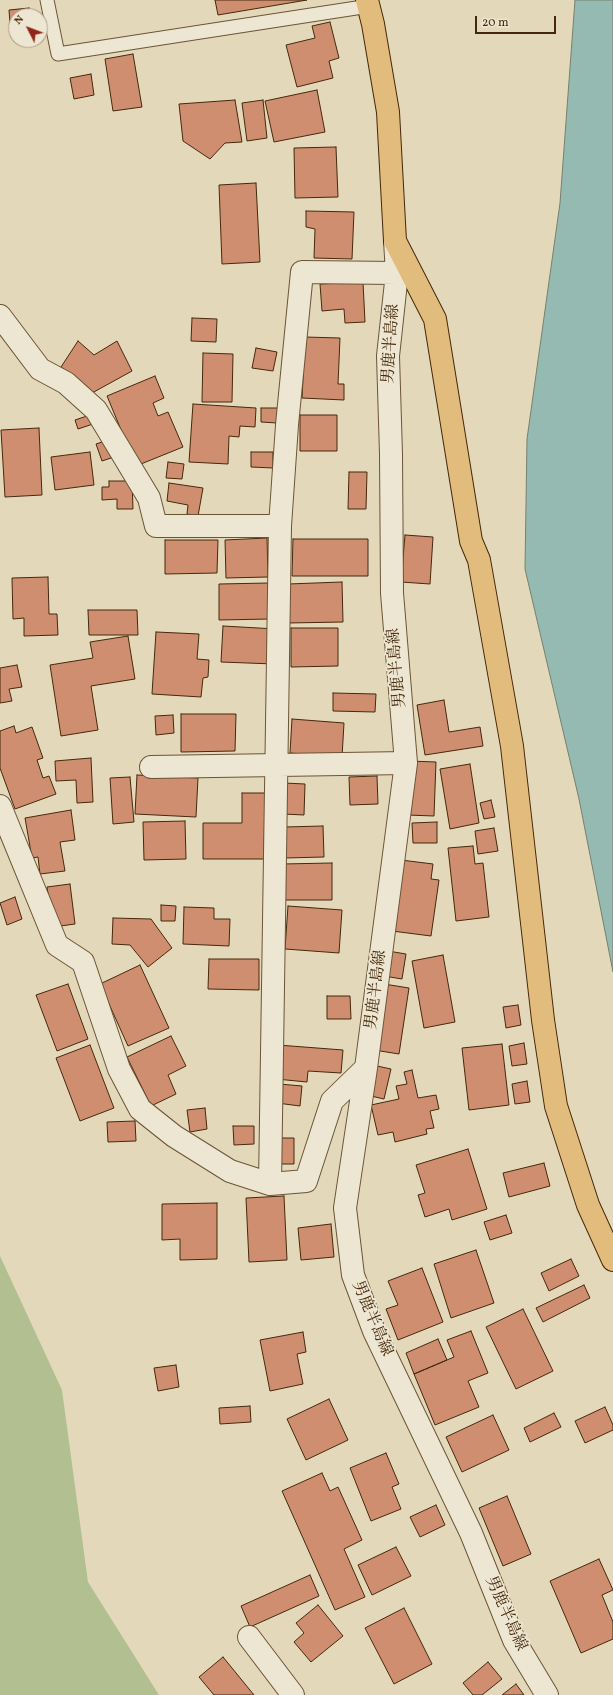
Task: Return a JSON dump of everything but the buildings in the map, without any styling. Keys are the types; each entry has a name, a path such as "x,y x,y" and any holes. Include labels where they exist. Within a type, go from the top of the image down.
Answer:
{"main road":[{"name":"男鹿半島線","path":"368,3 388,112 395,241 434,319 471,541 479,560 512,746 544,1020 556,1106 588,1205 613,1260"}],"street":[{"name":"男鹿半島線","path":"395,241 398,273 388,356 391,454 392,593 406,763 366,1068 345,1208 353,1275 374,1331 471,1533 514,1640 547,1695"},
{"path":"270,1184 280,526 287,425 302,272 398,273"},
{"path":"0,316 40,369 66,383 96,410 148,498 156,526 280,526"},
{"path":"152,767 406,763"},
{"path":"0,806 57,945 83,962 119,1069 140,1109 174,1136 230,1171 270,1184 306,1181 332,1101 366,1068"},
{"path":"249,1638 293,1695"}],"lane":[{"path":"47,0 58,54 368,3"}],"green space":[{"path":"0,1256 62,1390 88,1582 159,1695 0,1695"}],"water":[{"path":"575,0 613,0 613,972 579,799 525,569 527,439 560,203"}]}
